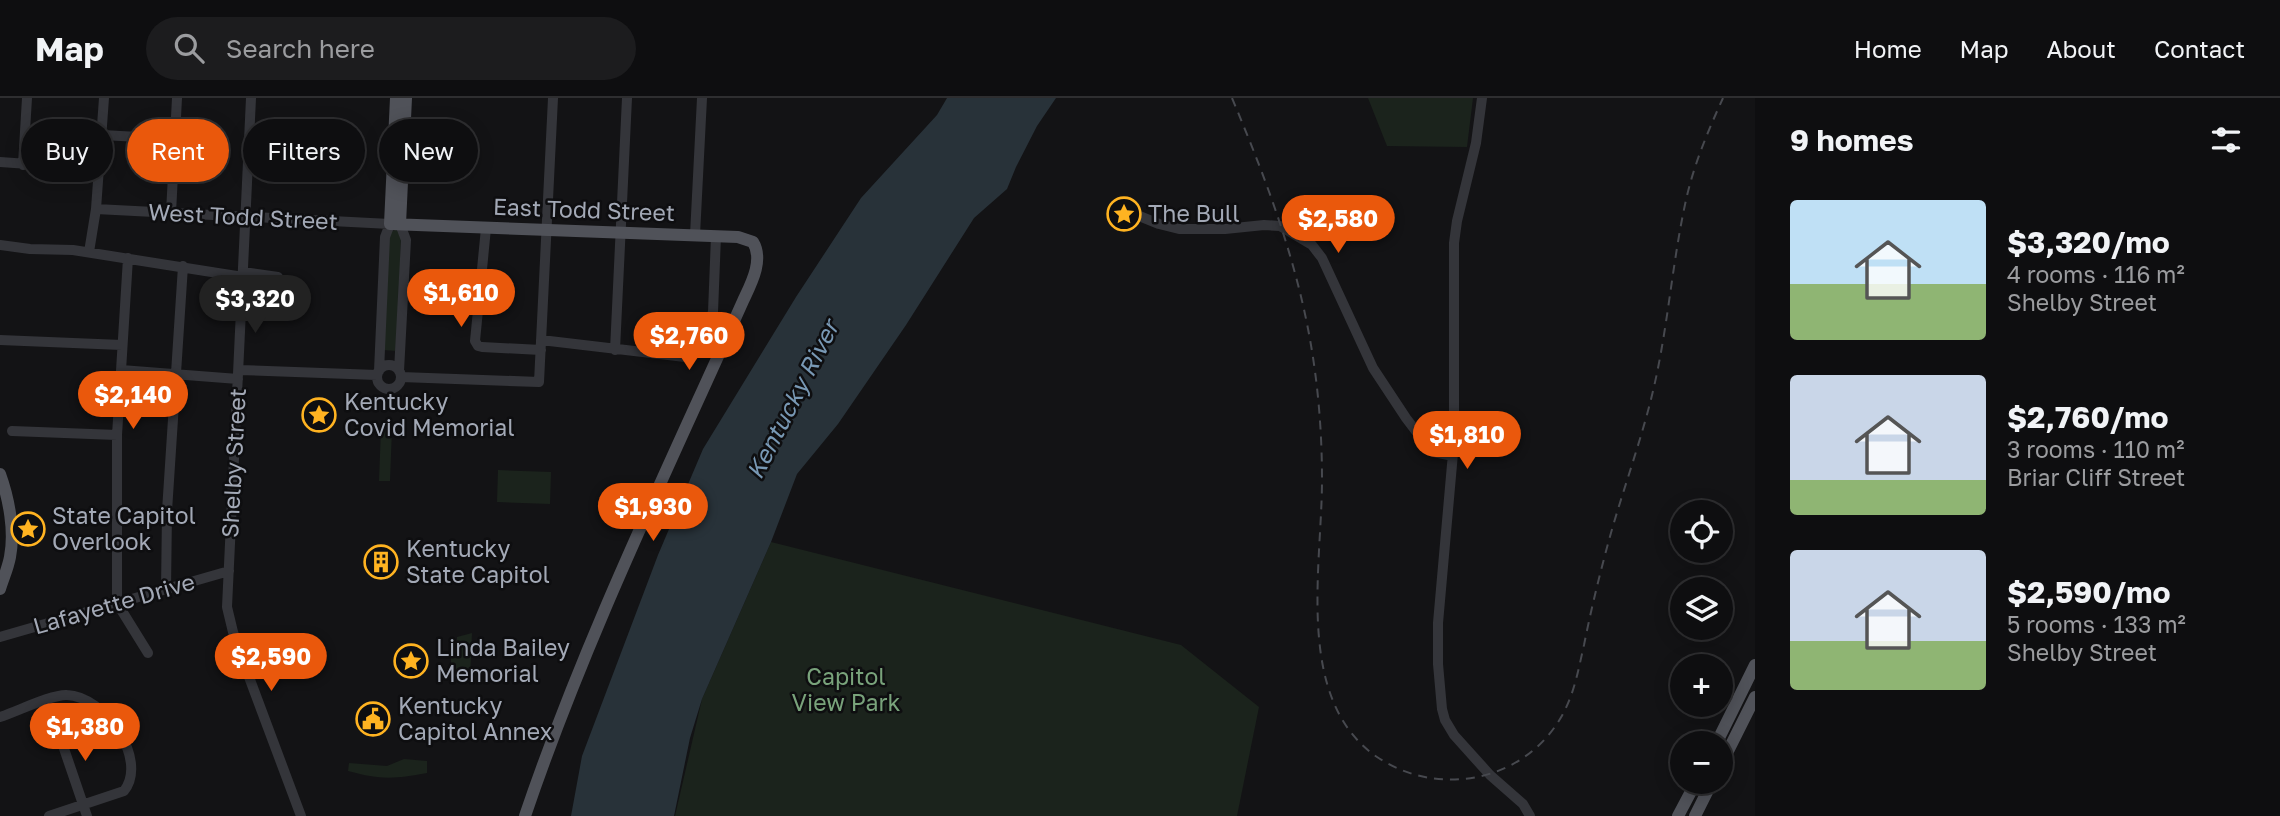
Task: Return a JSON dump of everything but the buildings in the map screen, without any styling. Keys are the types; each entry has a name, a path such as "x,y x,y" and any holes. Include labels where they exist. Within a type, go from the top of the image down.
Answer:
{"main road":[{"path":"395,224 396,98"},
{"path":"395,224 405,98"},
{"name":"East Todd Street","path":"395,224 738,237 753,242 758,255 743,301 588,650 524,816"},
{"path":"0,474 11,523 10,555 0,589"},
{"path":"1722,731 1755,664"},
{"path":"1733,741 1755,697"},
{"path":"1678,816 1690,794"},
{"path":"1695,816 1706,794"}],"street":[{"path":"26,119 27,98"},
{"path":"103,119 104,98"},
{"path":"176,119 177,98"},
{"name":"Shelby Street","path":"251,98 227,607 229,619 301,816"},
{"path":"121,370 175,374 375,374 387,365 394,366 400,374 539,382 553,98"},
{"path":"615,350 627,98"},
{"path":"695,236 702,98"},
{"path":"1482,98 1476,143 1454,243 1453,456 1438,623 1438,664 1443,716 1451,730 1490,775 1523,804 1530,816"},
{"path":"0,162 21,164"},
{"path":"89,253 98,182"},
{"path":"171,213 173,182"},
{"name":"West Todd Street","path":"96,209 395,224"},
{"path":"1127,211 1159,225 1180,229 1280,226 1312,245 1322,258 1382,384 1428,447 1434,452 1453,456"},
{"path":"395,224 406,240 400,374 397,385 387,388 379,383 375,374 385,237 395,224"},
{"path":"486,228 475,341 478,346 541,345 685,357 696,351 713,312 716,236"},
{"path":"0,245 278,276"},
{"path":"128,258 117,435 117,603 148,653"},
{"path":"166,590 167,511 183,266"},
{"path":"0,340 122,345"},
{"path":"12,431 117,435"},
{"name":"Lafayette Drive","path":"0,637 229,571"},
{"path":"0,717 63,694 83,699 99,708 123,740 130,760 131,779 124,791 86,811 49,816"},
{"path":"58,731 86,811"}],"green space":[{"path":"1368,98 1473,98 1467,147 1387,146"},
{"path":"396,230 401,233 398,351 382,350 387,237"},
{"path":"381,428 392,429 390,481 379,481"},
{"path":"498,470 551,472 550,504 497,502"},
{"name":"Capitol View Park","path":"771,542 1181,645 1259,707 1237,816 675,816 702,699"},
{"path":"472,633 470,680 456,677 456,668 451,663 451,657 457,652 457,637"},
{"path":"293,639 303,646 304,650 297,660 293,661 283,654 282,650 289,640"},
{"path":"404,759 427,761 427,773 388,778 348,771 349,763 387,766"}],"water":[{"name":"Kentucky River","path":"947,98 1056,98 1037,126 1007,189 974,218 906,325 838,424 797,474 771,542 702,699 690,738 674,816 571,816 582,756 658,555 703,449 796,297 861,198 937,115"}],"railway":[{"path":"1232,98 1286,244 1303,304 1312,352 1322,462 1318,630 1323,667 1333,702 1351,732 1377,757 1401,770 1452,780 1501,770 1524,757 1544,740 1560,719 1569,701 1611,534 1653,391 1689,187 1723,98"}],"place":[{"name":"The Bull","path":"1124,214"},
{"name":"Kentucky Covid Memorial","path":"319,415"},
{"name":"State Capitol Overlook","path":"28,529"},
{"name":"Kentucky State Capitol","path":"381,562"},
{"name":"Linda Bailey Memorial","path":"411,661"},
{"name":"Kentucky Capitol Annex","path":"373,719"}]}
